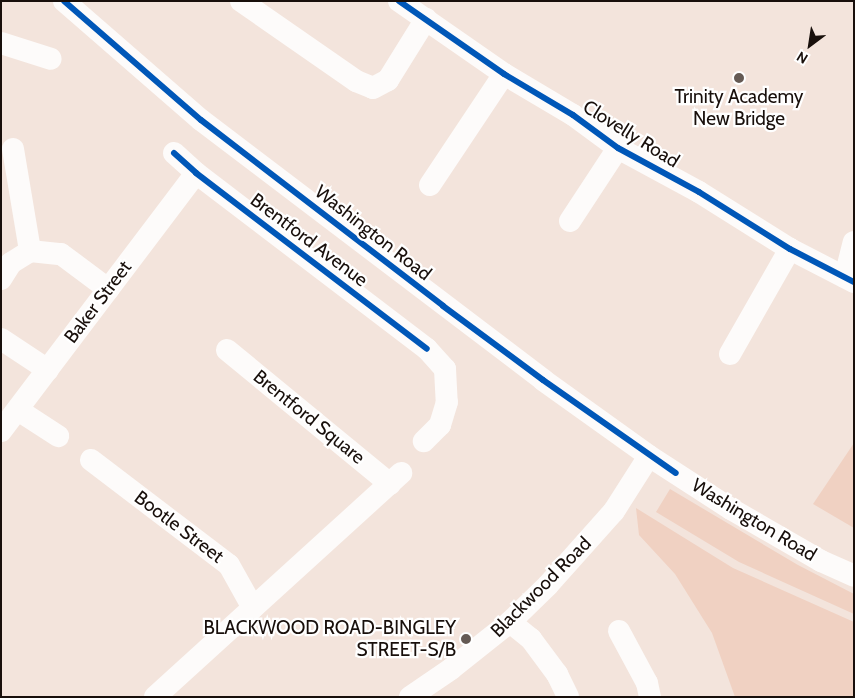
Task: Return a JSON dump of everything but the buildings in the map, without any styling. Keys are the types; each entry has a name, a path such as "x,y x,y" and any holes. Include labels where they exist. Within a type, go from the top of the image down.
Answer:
{"street":[{"name":"Washington Road","path":"64,1 201,120 450,311 649,456 731,509 821,560 854,576"},
{"path":"241,1 356,81 374,88 388,80 426,19"},
{"name":"Clovelly Road","path":"399,1 504,74 573,115 618,148 849,280"},
{"path":"1,43 51,59"},
{"path":"430,185 504,74"},
{"name":"Clovelly Road","path":"570,221 618,148"},
{"path":"14,149 30,251"},
{"name":"Brentford Avenue","path":"174,153 196,173 427,349 446,370 447,402 440,425 424,441"},
{"name":"Baker Street","path":"1,431 196,173"},
{"path":"849,280 854,242"},
{"path":"730,354 790,248"},
{"path":"1,279 12,263 30,251 61,254 108,289"},
{"path":"1,339 48,370"},
{"name":"Brentford Square","path":"227,350 395,478 253,608"},
{"path":"18,410 58,436"},
{"name":"Blackwood Road","path":"410,697 451,669 510,622 583,547 614,511 649,456"},
{"name":"Bootle Street","path":"91,460 229,565 253,608"},
{"path":"155,697 253,608"},
{"path":"510,622 531,639 557,674 568,697"},
{"path":"619,631 647,683 650,697"}],"shaded area":[{"path":"854,443 854,528 813,504"},
{"path":"670,489 798,565 854,594 854,614 739,562 656,512"},
{"path":"636,508 733,568 854,622 854,697 735,697 712,633 675,574 639,535"}],"cycle path":[{"path":"64,1 201,120 443,306 543,380 676,473"},
{"path":"399,1 504,74 573,115 618,148 699,192 790,249 854,282"},
{"path":"174,153 196,173 427,349"}],"place":[{"name":"Trinity Academy New Bridge","path":"739,78"},
{"name":"BLACKWOOD ROAD-BINGLEY STREET-S/B","path":"466,639"}]}
